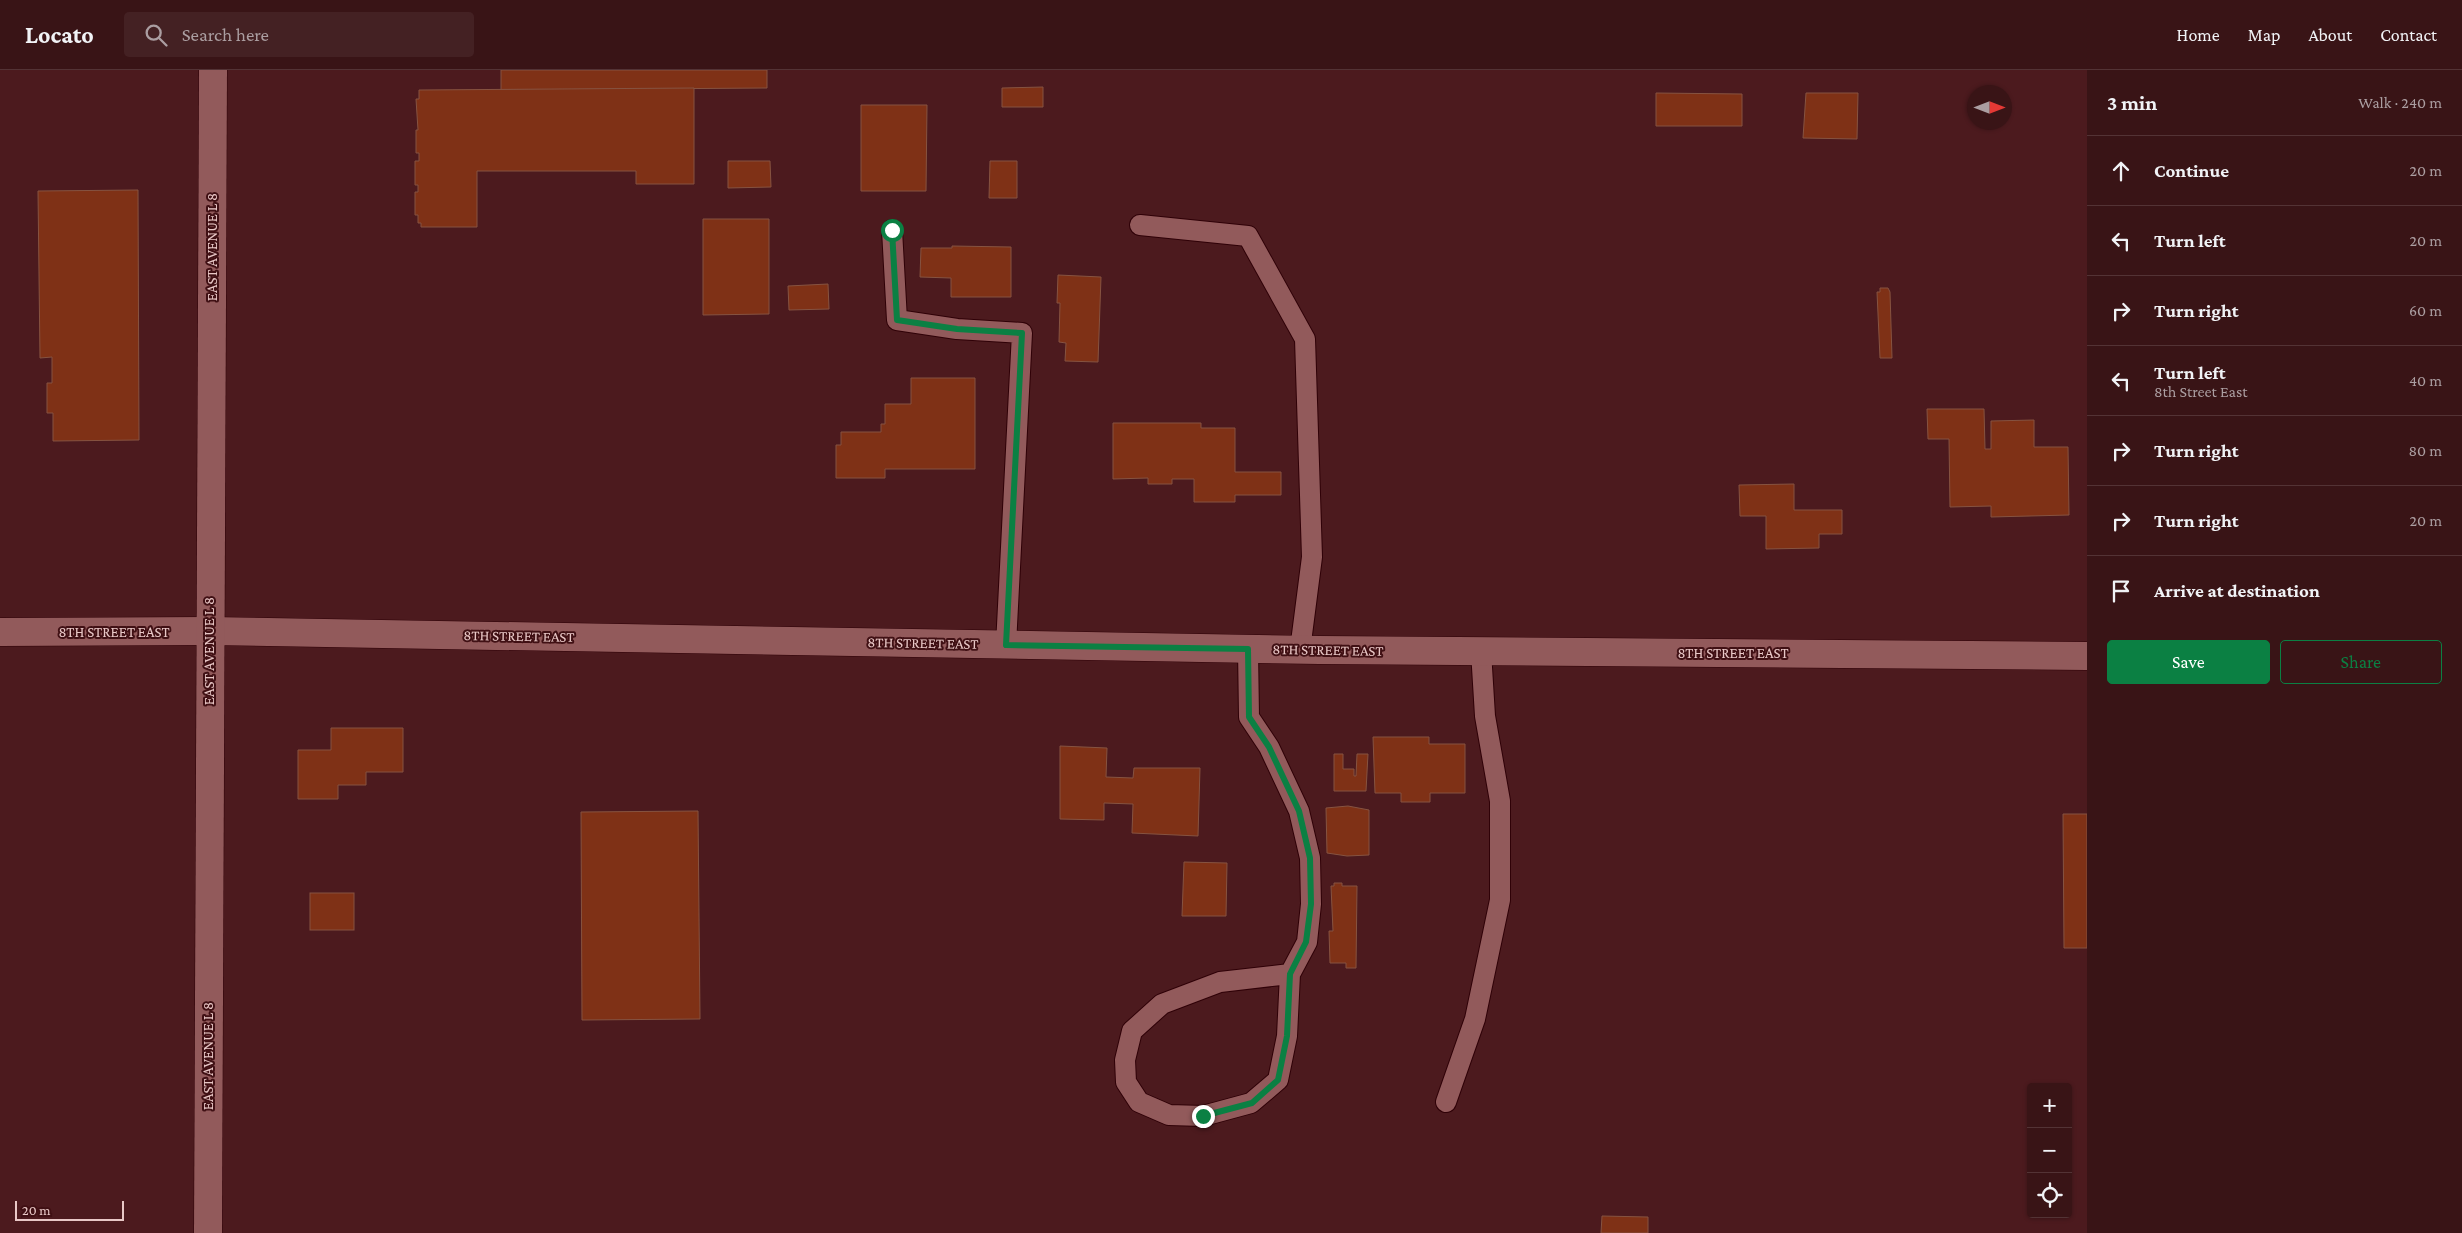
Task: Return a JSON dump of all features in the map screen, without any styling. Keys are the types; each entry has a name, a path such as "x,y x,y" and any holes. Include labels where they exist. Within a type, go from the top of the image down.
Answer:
{"street":[{"name":"EAST AVENUE L 8","path":"208,1233 209,631 213,70"},
{"name":"8TH STREET EAST","path":"0,632 209,631 1300,650 2087,656"}],"lane":[{"path":"1140,225 1248,236 1305,339 1312,557 1300,650"},
{"path":"892,230 897,320 957,329 1022,333 1006,645"},
{"path":"1248,649 1249,717 1269,747 1299,811 1310,858 1311,904 1306,942 1290,974 1287,1036 1278,1080 1252,1103 1203,1116 1169,1115 1139,1102 1126,1082 1125,1060 1132,1031 1162,1004 1220,982 1290,974"},
{"path":"1446,1102 1475,1019 1500,900 1500,801 1485,716 1481,651"}],"building":[{"path":"501,70 767,70 767,88 501,90"},
{"path":"1043,87 1043,107 1002,107 1002,88"},
{"path":"694,88 694,184 636,184 636,171 477,171 477,227 421,227 421,223 418,223 418,215 415,215 415,192 418,192 418,185 415,185 415,161 419,161 419,153 416,153 416,130 418,130 416,99 419,99 419,90"},
{"path":"1656,93 1742,94 1742,126 1656,126"},
{"path":"1806,93 1858,93 1857,139 1803,138"},
{"path":"861,105 927,105 926,191 861,191"},
{"path":"728,161 770,161 771,187 728,188"},
{"path":"990,161 1017,161 1017,198 989,198"},
{"path":"138,190 139,440 53,441 53,413 47,413 47,383 52,383 52,357 40,358 38,191"},
{"path":"703,219 769,219 769,314 703,315"},
{"path":"952,246 1011,247 1011,297 951,297 951,278 920,277 921,248 952,248"},
{"path":"1058,275 1101,277 1098,362 1065,361 1066,343 1059,342 1060,303 1057,303"},
{"path":"828,284 829,309 789,310 788,286"},
{"path":"1880,288 1888,288 1890,292 1892,358 1880,358 1877,292 1880,292"},
{"path":"911,378 975,378 975,469 885,469 885,478 836,478 836,445 841,445 841,432 881,432 881,424 885,424 885,404 911,404"},
{"path":"1927,409 1984,409 1985,449 1991,449 1991,421 2034,420 2034,447 2068,447 2069,515 1991,517 1991,506 1950,507 1949,439 1928,439"},
{"path":"1113,423 1201,423 1201,428 1235,428 1235,472 1281,472 1281,495 1235,495 1235,502 1194,502 1194,479 1172,479 1172,484 1148,484 1148,478 1113,479"},
{"path":"1794,484 1794,510 1842,510 1842,534 1819,534 1819,548 1766,549 1766,516 1740,516 1739,485"},
{"path":"331,728 403,728 403,772 366,772 366,785 338,785 338,799 298,799 298,750 331,750"},
{"path":"1373,737 1429,737 1429,744 1465,744 1465,793 1430,793 1430,802 1401,802 1401,793 1375,793"},
{"path":"1060,746 1107,748 1106,777 1133,778 1134,768 1200,768 1198,836 1132,833 1133,804 1104,803 1104,820 1060,819"},
{"path":"1334,754 1343,754 1343,769 1354,769 1354,776 1356,776 1357,754 1368,754 1366,791 1334,791"},
{"path":"1348,806 1369,810 1369,855 1347,856 1327,853 1326,808"},
{"path":"698,811 700,1019 582,1020 581,812"},
{"path":"2063,814 2087,814 2087,948 2064,948"},
{"path":"1184,862 1227,863 1226,916 1182,916"},
{"path":"1334,883 1342,883 1342,886 1357,886 1356,968 1346,968 1346,963 1330,963 1329,931 1333,931 1331,886 1334,886"},
{"path":"310,893 354,893 354,930 310,930"},
{"path":"1602,1216 1648,1217 1648,1233 1601,1233"}],"route":[{"path":"892,230 897,320 957,329 1022,333 1006,645 1248,649 1249,717 1269,747 1299,811 1310,858 1311,904 1306,942 1290,974 1287,1036 1278,1080 1252,1103 1203,1116"}]}
